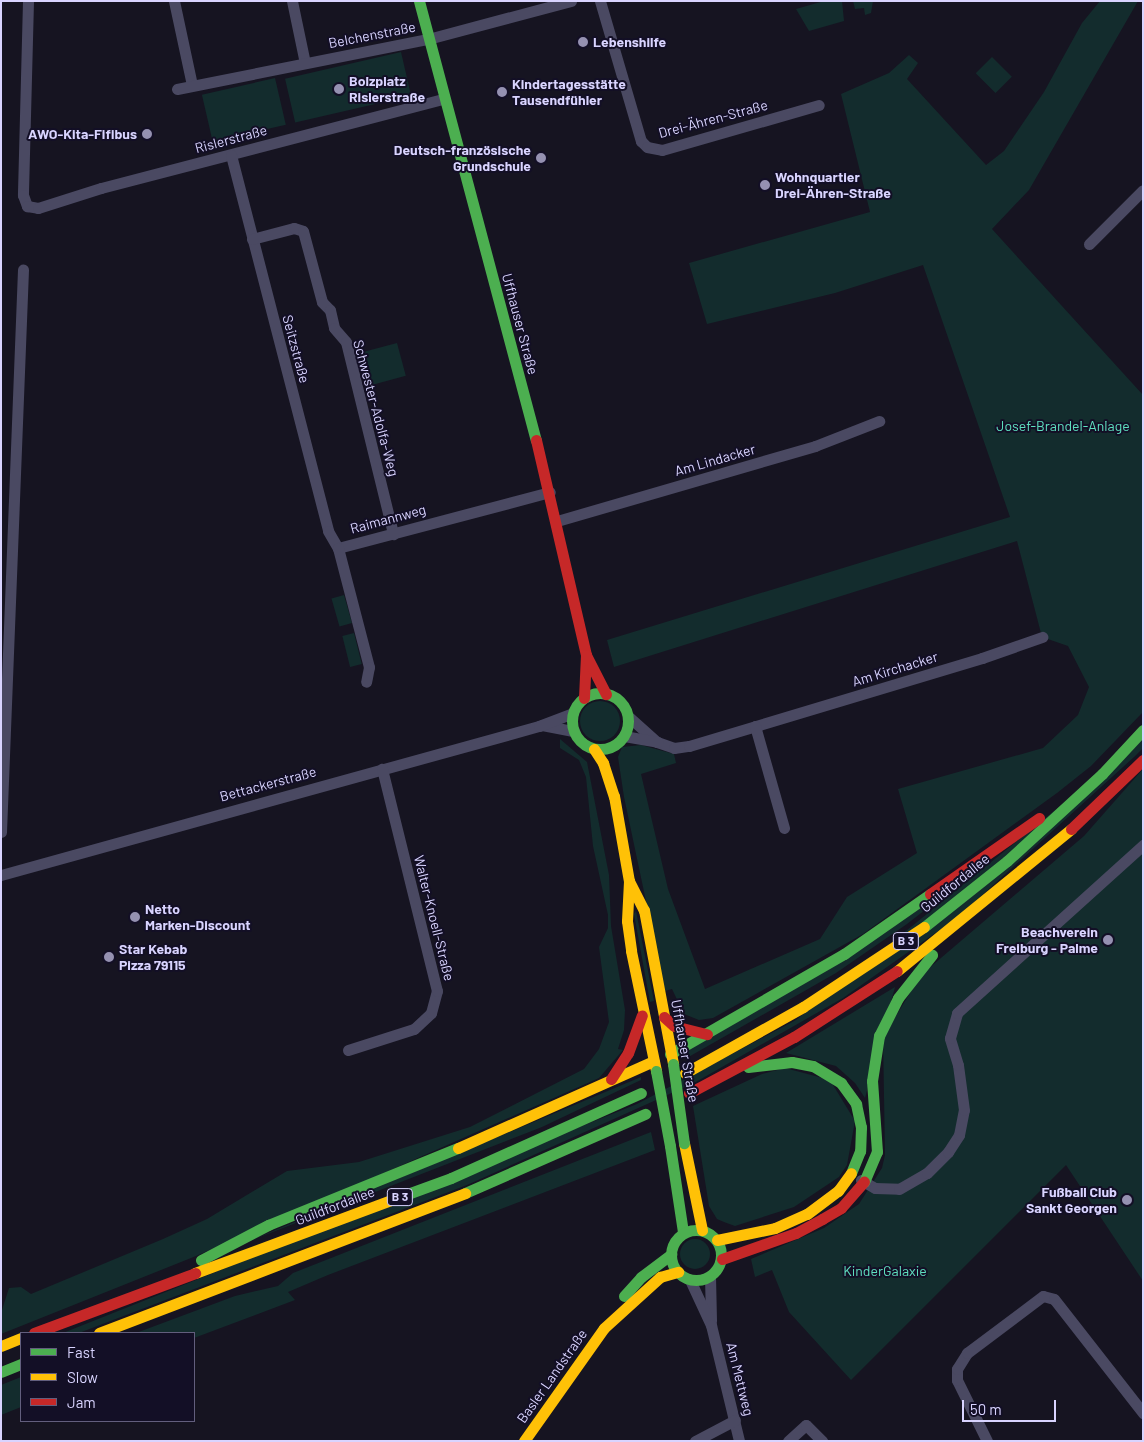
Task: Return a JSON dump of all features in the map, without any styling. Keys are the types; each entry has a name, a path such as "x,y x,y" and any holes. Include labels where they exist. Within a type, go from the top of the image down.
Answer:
{"main road":[{"name":"Uffhauser Straße","path":"419,1 443,99 557,521 586,655 584,698"},
{"name":"Uffhauser Straße","path":"586,655 606,694 621,703 628,716"},
{"path":"574,731 574,713 584,698 606,694"},
{"path":"594,749 614,746 624,736 628,716"},
{"name":"Guildfordallee","path":"685,1073 803,1007 916,934 1007,861 1102,774 1143,730"},
{"name":"Uffhauser Straße","path":"574,731 581,742 594,749 604,763 614,796 629,880 627,921 642,1015 655,1066 670,1146 683,1232"},
{"name":"Uffhauser Straße","path":"614,746 614,796"},
{"name":"B 3","path":"689,1093 851,1001 950,933 1053,846 1143,760"},
{"path":"154,1288 268,1225 481,1139 611,1079 672,1059 707,1034 844,954 1102,774"},
{"name":"Uffhauser Straße","path":"629,880 644,910 672,1059 684,1143 702,1230"},
{"path":"722,1259 796,1232 822,1219 841,1208 864,1182 876,1152 872,1081 879,1036 898,998 950,933"},
{"path":"611,1079 628,1053 642,1015"},
{"path":"664,1017 674,1026 707,1034"},
{"path":"717,1240 775,1228 807,1214 838,1191 852,1173 860,1151 861,1127 856,1104 841,1083 813,1066 792,1062 734,1069"},
{"name":"Guildfordallee","path":"37,1332 451,1178 641,1094"},
{"name":"B 3","path":"102,1332 380,1228 535,1164 645,1114"},
{"path":"670,1254 678,1272 690,1280 710,1276 717,1270 722,1259 717,1240 702,1230 683,1232"},
{"name":"Basler Landstraße","path":"524,1441 604,1328 627,1292 670,1254 673,1242 683,1232"},
{"name":"Basler Landstraße","path":"604,1328 660,1276 678,1272"},
{"path":"1,1346 20,1338"},
{"path":"1,1372 20,1364"}],"street":[{"name":"Rislerstraße","path":"28,1 23,195 27,206 38,208 101,188 443,99"},
{"path":"174,1 192,85"},
{"path":"292,1 305,63"},
{"name":"Belchenstraße","path":"177,89 428,39 571,1"},
{"name":"Drei-Ähren-Straße","path":"600,1 641,141 647,147 662,150 820,105"},
{"name":"Seitzstraße","path":"231,155 328,531 338,548"},
{"path":"1088,244 1143,190"},
{"name":"Schwester-Adolfa-Weg","path":"252,239 294,228 303,231 322,302 330,310 334,328 346,342 392,534"},
{"path":"1,832 23,269"},
{"name":"Am Lindacker","path":"557,521 815,446 879,421"},
{"name":"Raimannweg","path":"366,682 369,666 338,548 550,492"},
{"name":"Am Kirchacker","path":"624,736 682,748 982,658 1042,637"},
{"name":"Bettackerstraße","path":"1,875 542,725 574,713"},
{"name":"Am Kirchacker","path":"628,716 657,742"},
{"name":"Bettackerstraße","path":"542,725 574,731"},
{"path":"755,726 784,828"},
{"name":"Walter-Knoell-Straße","path":"348,1050 414,1029 431,1013 437,991 382,769"},
{"path":"852,1173 864,1182 886,1190 899,1188 927,1173 948,1152 959,1134 964,1110 958,1065 950,1038 957,1013 1143,845"},
{"name":"Am Mettweg","path":"710,1276 711,1325"},
{"name":"Am Mettweg","path":"690,1280 711,1325 739,1441"},
{"path":"987,1441 957,1380 957,1369 967,1353 1044,1296 1054,1299 1143,1413"},
{"path":"695,1441 735,1420"},
{"path":"788,1441 806,1425 822,1441"}],"green space":[{"path":"824,1 842,1 844,21 809,31 796,9"},
{"path":"853,1 873,1 871,13 865,15 864,8 855,9"},
{"name":"Josef-Brandel-Anlage","path":"1100,1 1138,1 1029,190 992,229 1143,395 1143,712 1091,766 1057,793 863,934 713,1018 699,1020 684,1014 672,989 665,991 624,797 618,757 622,747 641,745 674,754 676,763 641,774 668,889 705,989 820,939 847,897 917,853 898,789 1043,748 1078,715 1089,687 1068,646 1042,637 1017,541 614,667 607,640 1010,517 923,265 835,293 707,324 689,263 870,212 841,94 889,73 909,55 918,63 907,79 986,165 1004,151 1044,92 1082,23"},
{"name":"Bolzplatz Rislerstraße","path":"401,52 411,96 295,123 285,79"},
{"path":"992,57 1012,77 996,93 976,73"},
{"path":"275,78 286,125 213,142 202,95"},
{"path":"397,343 406,376 367,386 358,353"},
{"path":"344,595 352,623 339,626 332,599"},
{"path":"354,633 362,664 350,667 342,636"},
{"path":"600,701 611,704 617,710 620,721 617,732 611,738 600,741 589,738 583,732 580,721 583,710 589,704"},
{"path":"560,739 587,762 609,875 611,926 625,1010 624,1030 618,1049 623,1050 599,1078 196,1256 1,1334 1,1313 9,1288 21,1287 31,1294 163,1239 207,1219 287,1171 359,1162 470,1127 584,1069 599,1049 609,1022 599,947 608,928 608,915 593,846 586,777 579,760 560,748"},
{"path":"1143,739 1143,748 1134,757 958,917 843,998 694,1083 467,1185 82,1332 66,1332 637,1104 796,1020"},
{"name":"KinderGalaxie","path":"1143,769 1143,1281 1066,1165 851,1380 789,1312 772,1270 755,1277 751,1259 824,1228 859,1204 882,1168 885,1155 883,1037 921,975 1084,836"},
{"path":"993,857 907,924 836,973 685,1059 684,1053"},
{"path":"636,911 654,1001 650,1002 634,914"},
{"path":"895,987 865,1098 855,1083 836,1066 786,1053"},
{"path":"785,1068 830,1080 855,1121 847,1165 839,1177 794,1207 735,1226 717,1219 709,1206 693,1106 762,1074"},
{"path":"641,1077 641,1080 542,1127 242,1244"},
{"path":"651,1132 655,1150 288,1292 295,1300 195,1338 195,1332 139,1332 235,1296 278,1286 293,1273"},
{"path":"695,1239 706,1243 710,1254 706,1265 695,1269 684,1265 680,1254 684,1243"},
{"path":"20,1377 20,1407 1,1415 1,1385"}],"traffic: fast":[{"path":"419,1 536,440"},
{"path":"600,693 611,695 620,701 626,710 628,721 626,732 620,741 611,747 600,749 589,747 580,741 574,732 572,721 574,710 580,701 589,695 600,693"},
{"path":"924,927 1007,861 1102,774 1143,730"},
{"path":"670,1054 844,954 930,894"},
{"path":"864,1182 877,1152 872,1081 879,1036 898,998 932,955"},
{"path":"748,1067 792,1062 813,1066 841,1083 856,1104 861,1127 860,1151 851,1173"},
{"path":"673,1064 684,1143"},
{"path":"656,1071 670,1146"},
{"path":"402,1196 451,1178 641,1093"},
{"path":"465,1193 645,1114"},
{"path":"670,1146 683,1232"},
{"path":"201,1260 268,1225 458,1148"},
{"path":"691,1230 701,1230 714,1237 721,1250 721,1255 721,1260 714,1273 701,1280 691,1280 682,1276 675,1269 671,1260 671,1250 675,1241 682,1234 691,1230"},
{"path":"624,1296 641,1277 671,1254"},
{"path":"1,1372 20,1364"}],"traffic: slow":[{"path":"594,749 603,763 614,796 629,881 627,921 631,951 656,1071"},
{"path":"897,971 1071,829"},
{"path":"629,881 644,910 673,1064"},
{"path":"685,1073 803,1007 924,927"},
{"path":"458,1148 653,1061"},
{"path":"684,1143 702,1230"},
{"path":"717,1240 775,1228 807,1214 838,1191 851,1173"},
{"path":"102,1332 465,1193"},
{"path":"195,1273 402,1196"},
{"path":"524,1441 604,1328 660,1277 678,1272"},
{"path":"1,1346 20,1338"}],"traffic: jam":[{"path":"536,440 586,655 584,698"},
{"path":"586,655 606,694"},
{"path":"1071,829 1143,760"},
{"path":"930,894 1039,818"},
{"path":"689,1093 794,1037 897,971"},
{"path":"611,1079 628,1053 642,1015"},
{"path":"664,1017 674,1026 707,1034"},
{"path":"722,1259 796,1233 822,1219 841,1208 864,1182"},
{"path":"37,1332 195,1273"}],"place":[{"name":"Lebenshilfe","path":"583,42"},
{"name":"Bolzplatz Rislerstraße","path":"339,89"},
{"name":"Kindertagesstätte Tausendfühler","path":"502,92"},
{"name":"AWO-Kita-Fifibus","path":"147,134"},
{"name":"Deutsch-französische Grundschule","path":"541,158"},
{"name":"Wohnquartier Drei-Ähren-Straße","path":"765,185"},
{"name":"Netto Marken-Discount","path":"135,917"},
{"name":"Beachverein Freiburg - Palme","path":"1108,940"},
{"name":"Star Kebab Pizza 79115","path":"109,957"},
{"name":"Fußball Club Sankt Georgen","path":"1127,1200"}]}
